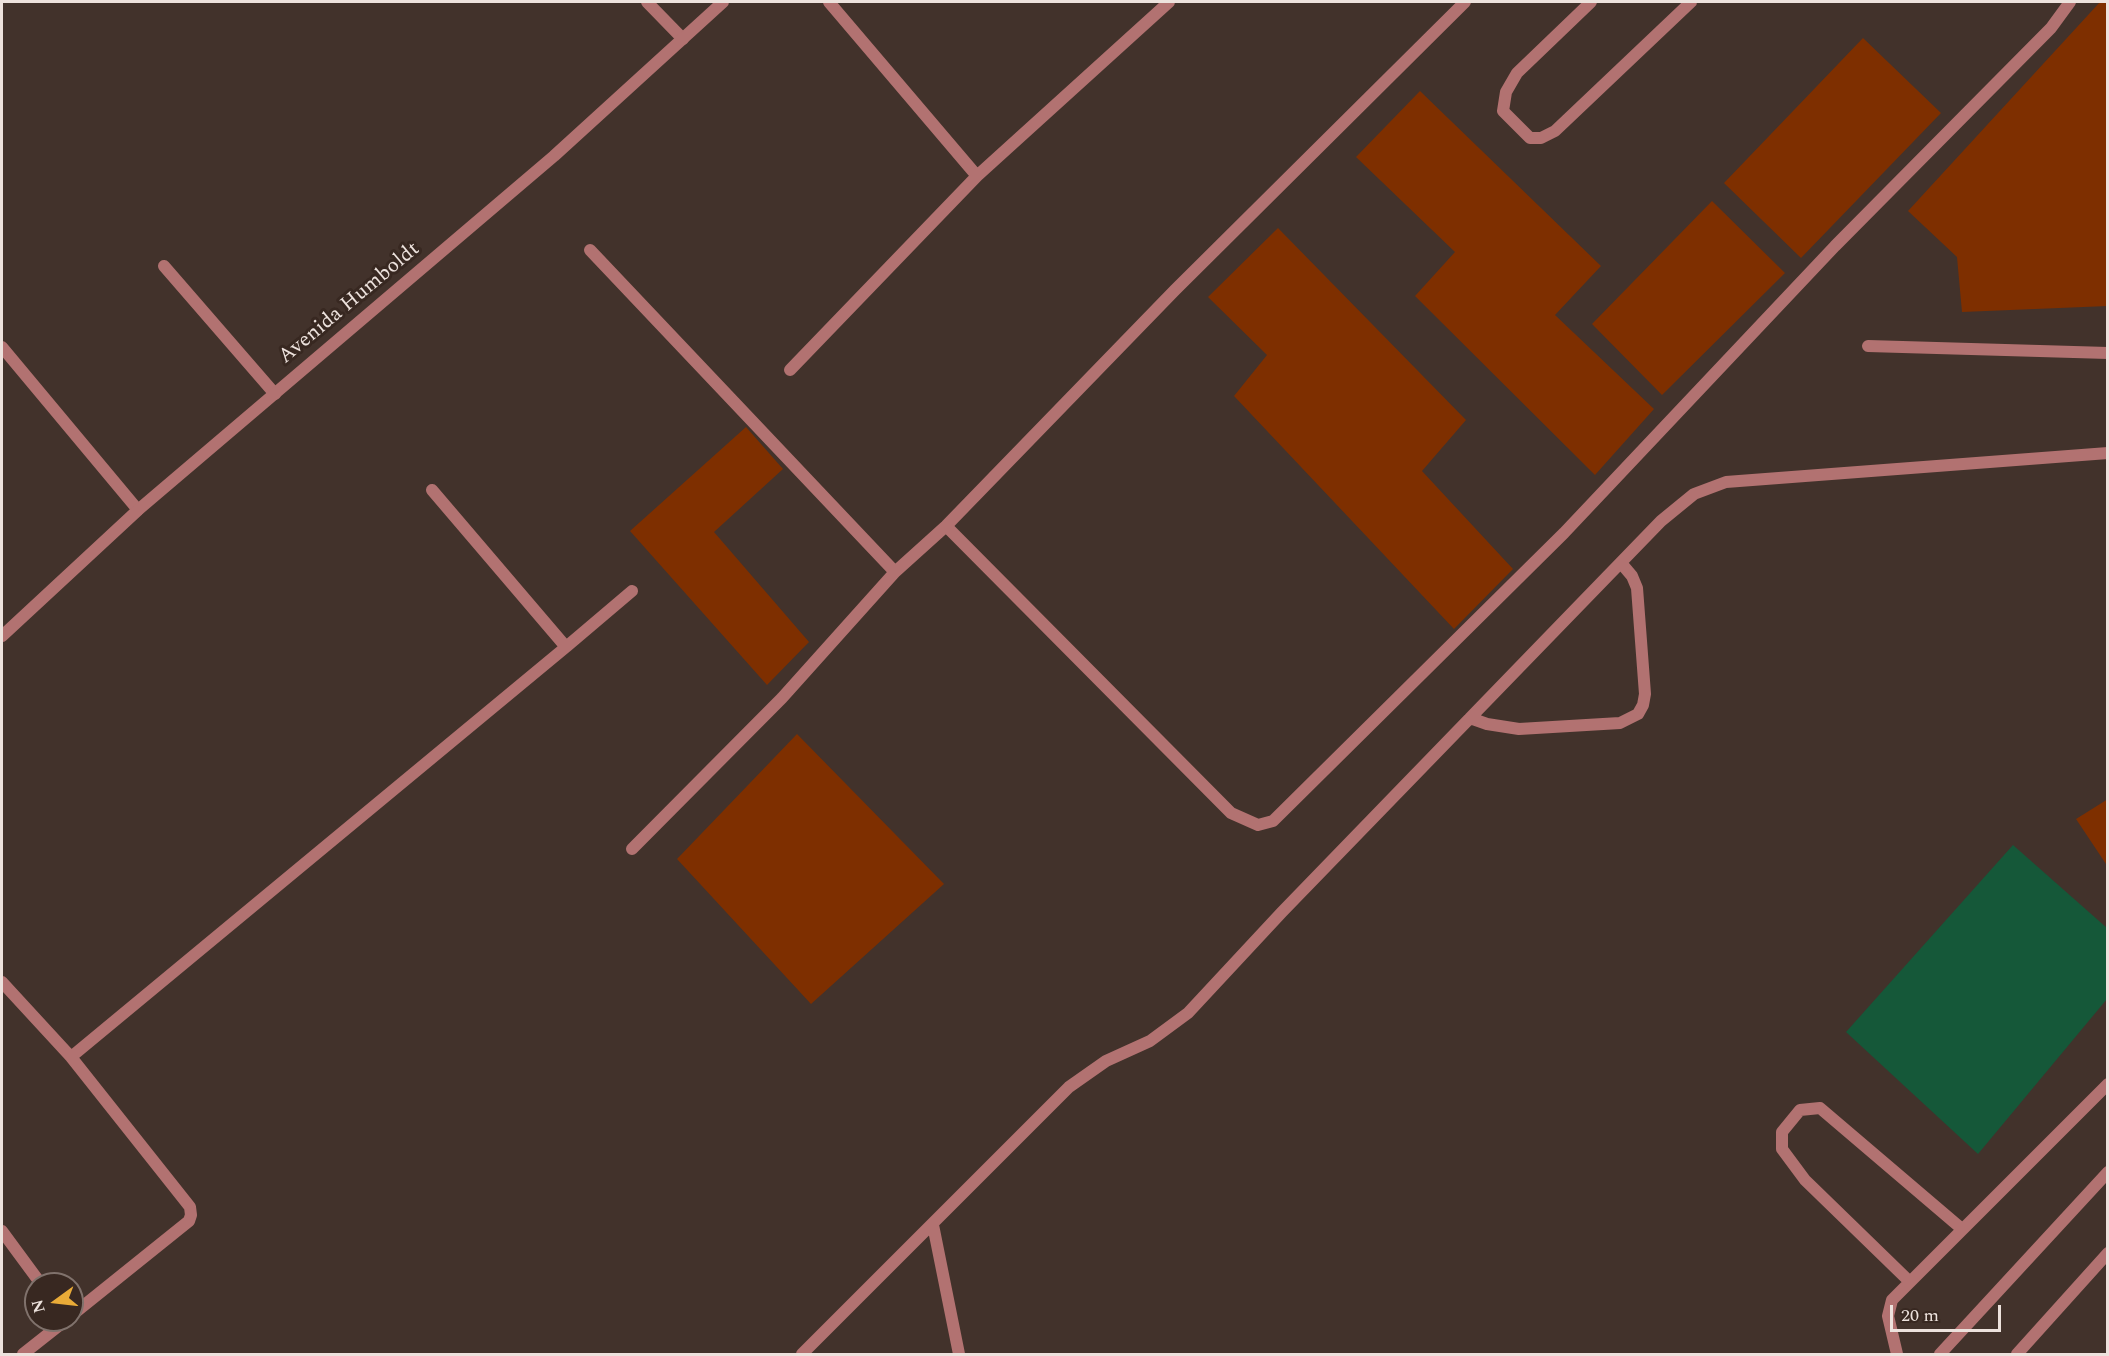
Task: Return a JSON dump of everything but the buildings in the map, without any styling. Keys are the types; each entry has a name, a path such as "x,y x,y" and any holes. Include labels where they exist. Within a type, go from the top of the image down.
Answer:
{"street":[{"path":"646,2 683,39"},
{"name":"Avenida Humboldt","path":"2,636 138,510 554,156 723,2"},
{"path":"829,2 977,176"},
{"path":"790,370 977,176 1169,2"},
{"path":"632,849 782,698 894,572 946,526 1175,290 1466,2"},
{"path":"1591,2 1517,73 1506,92 1503,111 1530,138 1541,138 1555,131 1691,2"},
{"path":"946,526 1231,813 1258,825 1273,821 1564,533 1835,246 2051,28 2070,2"},
{"path":"590,250 894,572"},
{"path":"164,266 275,394"},
{"path":"1868,346 2108,353"},
{"path":"2,347 138,510"},
{"path":"802,1354 1083,1075 1149,1041 1188,1014 1676,506 1694,494 1726,482 2108,453"},
{"path":"432,490 566,647"},
{"path":"1470,718 1487,724 1519,729 1620,723 1638,714 1645,694 1637,588 1632,576 1620,563"},
{"path":"71,1057 632,591"},
{"path":"2,982 71,1057 190,1207 189,1221 84,1305"},
{"path":"1897,1354 1887,1316 1892,1300 2108,1084"},
{"path":"1910,1282 1805,1180 1782,1149 1782,1132 1800,1110 1820,1108 1962,1229"},
{"path":"1940,1354 2108,1172"},
{"path":"933,1226 959,1354"},
{"path":"2,1231 32,1272"},
{"path":"2017,1354 2108,1253"},
{"path":"23,1354 51,1332"}],"green space":[{"path":"2013,845 2107,928 2107,999 1978,1154 1846,1032"}]}
